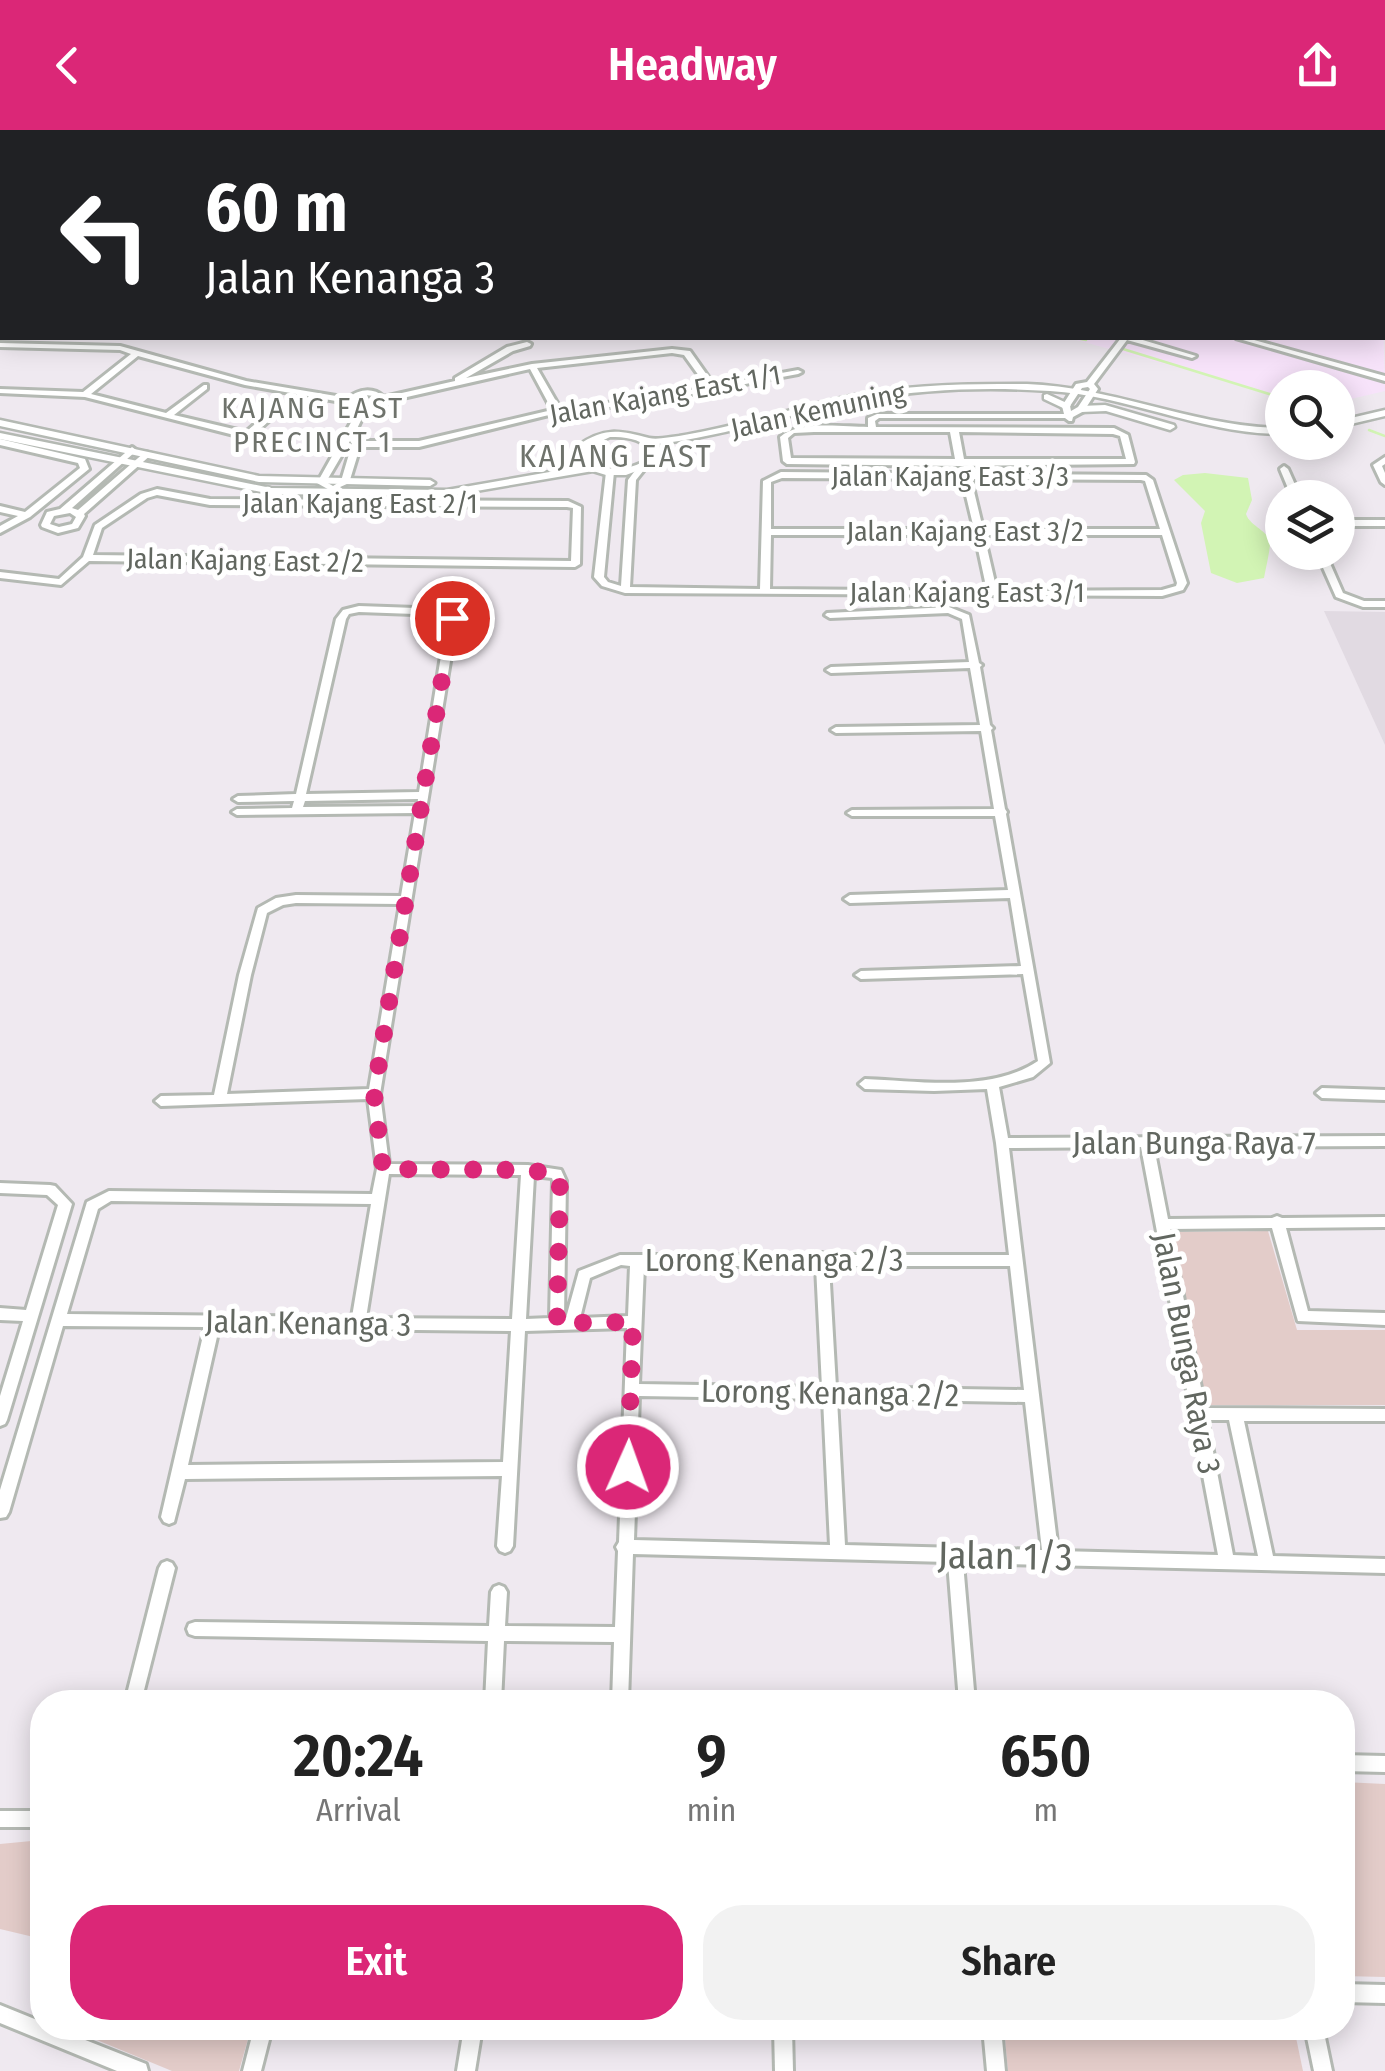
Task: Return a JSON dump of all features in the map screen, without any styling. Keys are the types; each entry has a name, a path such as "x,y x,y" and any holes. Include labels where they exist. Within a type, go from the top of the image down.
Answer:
{"street":[{"path":"1072,430 1080,398 1125,340"},
{"path":"1134,340 1192,356"},
{"path":"1247,340 1385,382"},
{"path":"448,386 510,349 527,344"},
{"path":"0,346 120,348 244,383 350,401 363,408 376,406 382,400 532,366 680,351 687,353 712,388"},
{"path":"85,395 138,352"},
{"path":"532,366 557,410"},
{"name":"Jalan Kajang East 1/1","path":"354,441 419,444 557,410 644,402 798,372"},
{"path":"167,416 204,388"},
{"name":"Jalan Kemuning","path":"580,458 582,446 597,436 632,435 650,442 909,390 1051,393 1190,422 1265,431"},
{"path":"0,391 85,395 245,434 281,406"},
{"path":"350,401 356,395 370,392 382,400"},
{"name":"Jalan Kemuning","path":"640,470 678,450 903,399 1051,393"},
{"path":"872,430 871,420 877,416 1080,398"},
{"name":"Jalan Kemuning","path":"1107,403 1188,432 1265,439"},
{"path":"344,488 363,408"},
{"path":"1355,420 1385,413"},
{"path":"1355,428 1385,422"},
{"path":"0,423 259,479 344,488 448,493 592,468 610,472 640,470"},
{"path":"784,424 814,429 1119,432 1132,462 787,461 784,436 814,429"},
{"path":"954,430 960,463"},
{"path":"0,439 137,463 236,486 308,493 469,483 553,468 580,458 592,468"},
{"path":"0,439 82,461 85,469 0,530"},
{"path":"308,493 324,486 339,445 354,441"},
{"path":"650,442 655,448 653,460"},
{"path":"0,509 47,516 64,510 132,450"},
{"path":"47,516 44,522 52,529 79,518 148,454"},
{"path":"1382,460 1385,482"},
{"path":"1284,469 1289,480"},
{"path":"610,472 599,577 605,584 624,590 632,480 640,470"},
{"name":"Jalan Kajang East 3/3","path":"766,532 767,481 781,475 1135,476"},
{"path":"966,476 992,590"},
{"name":"Jalan Kajang East 3/1","path":"624,590 1172,591 1182,583 1149,480 1135,476"},
{"name":"Jalan Kajang East 2/1","path":"98,527 144,496 158,492 210,502 568,504 577,508 574,564"},
{"path":"64,510 79,518"},
{"name":"Jalan Kajang East 2/2","path":"79,518 98,527 87,558 574,564"},
{"path":"1355,524 1385,524"},
{"path":"765,592 766,532"},
{"name":"Jalan Kajang East 3/2","path":"766,532 1163,532"},
{"path":"0,576 61,582 87,558"},
{"path":"626,570 634,580 656,591"},
{"path":"1328,570 1338,595 1363,604 1385,604"},
{"path":"297,811 340,619 346,612 434,608 452,618 374,1094 383,1169 358,1323"},
{"path":"830,614 960,612 966,617 1044,1063 1022,1079 992,1084 865,1084"},
{"path":"831,670 977,665"},
{"path":"836,730 988,728"},
{"path":"238,799 422,802"},
{"path":"237,812 422,802"},
{"path":"852,813 1002,812"},
{"path":"850,899 1016,894"},
{"path":"220,1097 262,911 280,900 406,900"},
{"path":"861,975 1029,970"},
{"path":"992,1084 1051,1558"},
{"path":"1322,1093 1385,1095"},
{"path":"161,1101 374,1094"},
{"name":"Jalan Bunga Raya 7","path":"1002,1143 1385,1141"},
{"name":"Jalan Bunga Raya 3","path":"1146,1144 1227,1562"},
{"path":"383,1169 549,1171 560,1181 565,1323"},
{"path":"506,1546 528,1170"},
{"path":"0,1188 50,1190 64,1204 0,1420"},
{"path":"1,1512 92,1206 109,1196 376,1200"},
{"path":"1277,1222 1303,1317 1385,1319"},
{"path":"1162,1224 1385,1222"},
{"path":"822,1258 838,1552"},
{"name":"Lorong Kenanga 2/3","path":"565,1323 584,1275 605,1264 637,1260 822,1258 1016,1261"},
{"path":"620,1690 637,1260"},
{"path":"0,1314 31,1316"},
{"name":"Jalan Kenanga 3","path":"58,1320 521,1325 633,1322"},
{"path":"169,1517 212,1322"},
{"name":"Lorong Kenanga 2/2","path":"631,1390 1030,1396"},
{"path":"1199,1414 1385,1416"},
{"path":"1235,1414 1267,1563"},
{"path":"179,1472 510,1469"},
{"name":"Jalan 1/3","path":"624,1547 1385,1566"},
{"path":"955,1555 966,1690"},
{"path":"136,1690 167,1568"},
{"path":"494,1690 499,1592"},
{"path":"195,1630 622,1635"},
{"path":"1355,1763 1385,1764"},
{"path":"0,1819 30,1819"},
{"path":"1355,1993 1385,1994"},
{"path":"0,2014 30,2026"},
{"path":"64,2040 140,2071"},
{"path":"252,2071 260,2040"},
{"path":"466,2071 471,2040"},
{"path":"784,2040 784,2071"},
{"path":"993,2040 996,2071"},
{"path":"1317,2040 1323,2071"}],"shaded area":[{"path":"1076,340 1384,340 1385,391 1355,398 1355,370 1265,370 1265,391"},
{"path":"1205,473 1248,478 1252,500 1246,514 1265,534 1264,578 1237,583 1211,573 1201,523 1205,511 1174,480"},
{"path":"1324,611 1385,612 1385,745"},
{"path":"1268,1231 1297,1330 1385,1330 1385,1405 1206,1405 1173,1232"},
{"path":"1355,1783 1385,1784 1385,1977 1355,1976"},
{"path":"30,1841 30,1936 0,1929 0,1844"},
{"path":"97,2040 248,2040 239,2071 172,2071"},
{"path":"1005,2040 1297,2040 1303,2071 1008,2071"}],"waterway":[{"path":"1123,349 1265,393"},
{"path":"1369,430 1385,436"}],"district":[{"name":"KAJANG EAST PRECINCT 1","path":"313,425"},
{"name":"KAJANG EAST","path":"616,456"}],"route":[{"path":"452,618 374,1094 383,1169 528,1170 556,1174 560,1181 557,1323 633,1322 628,1467"}]}
